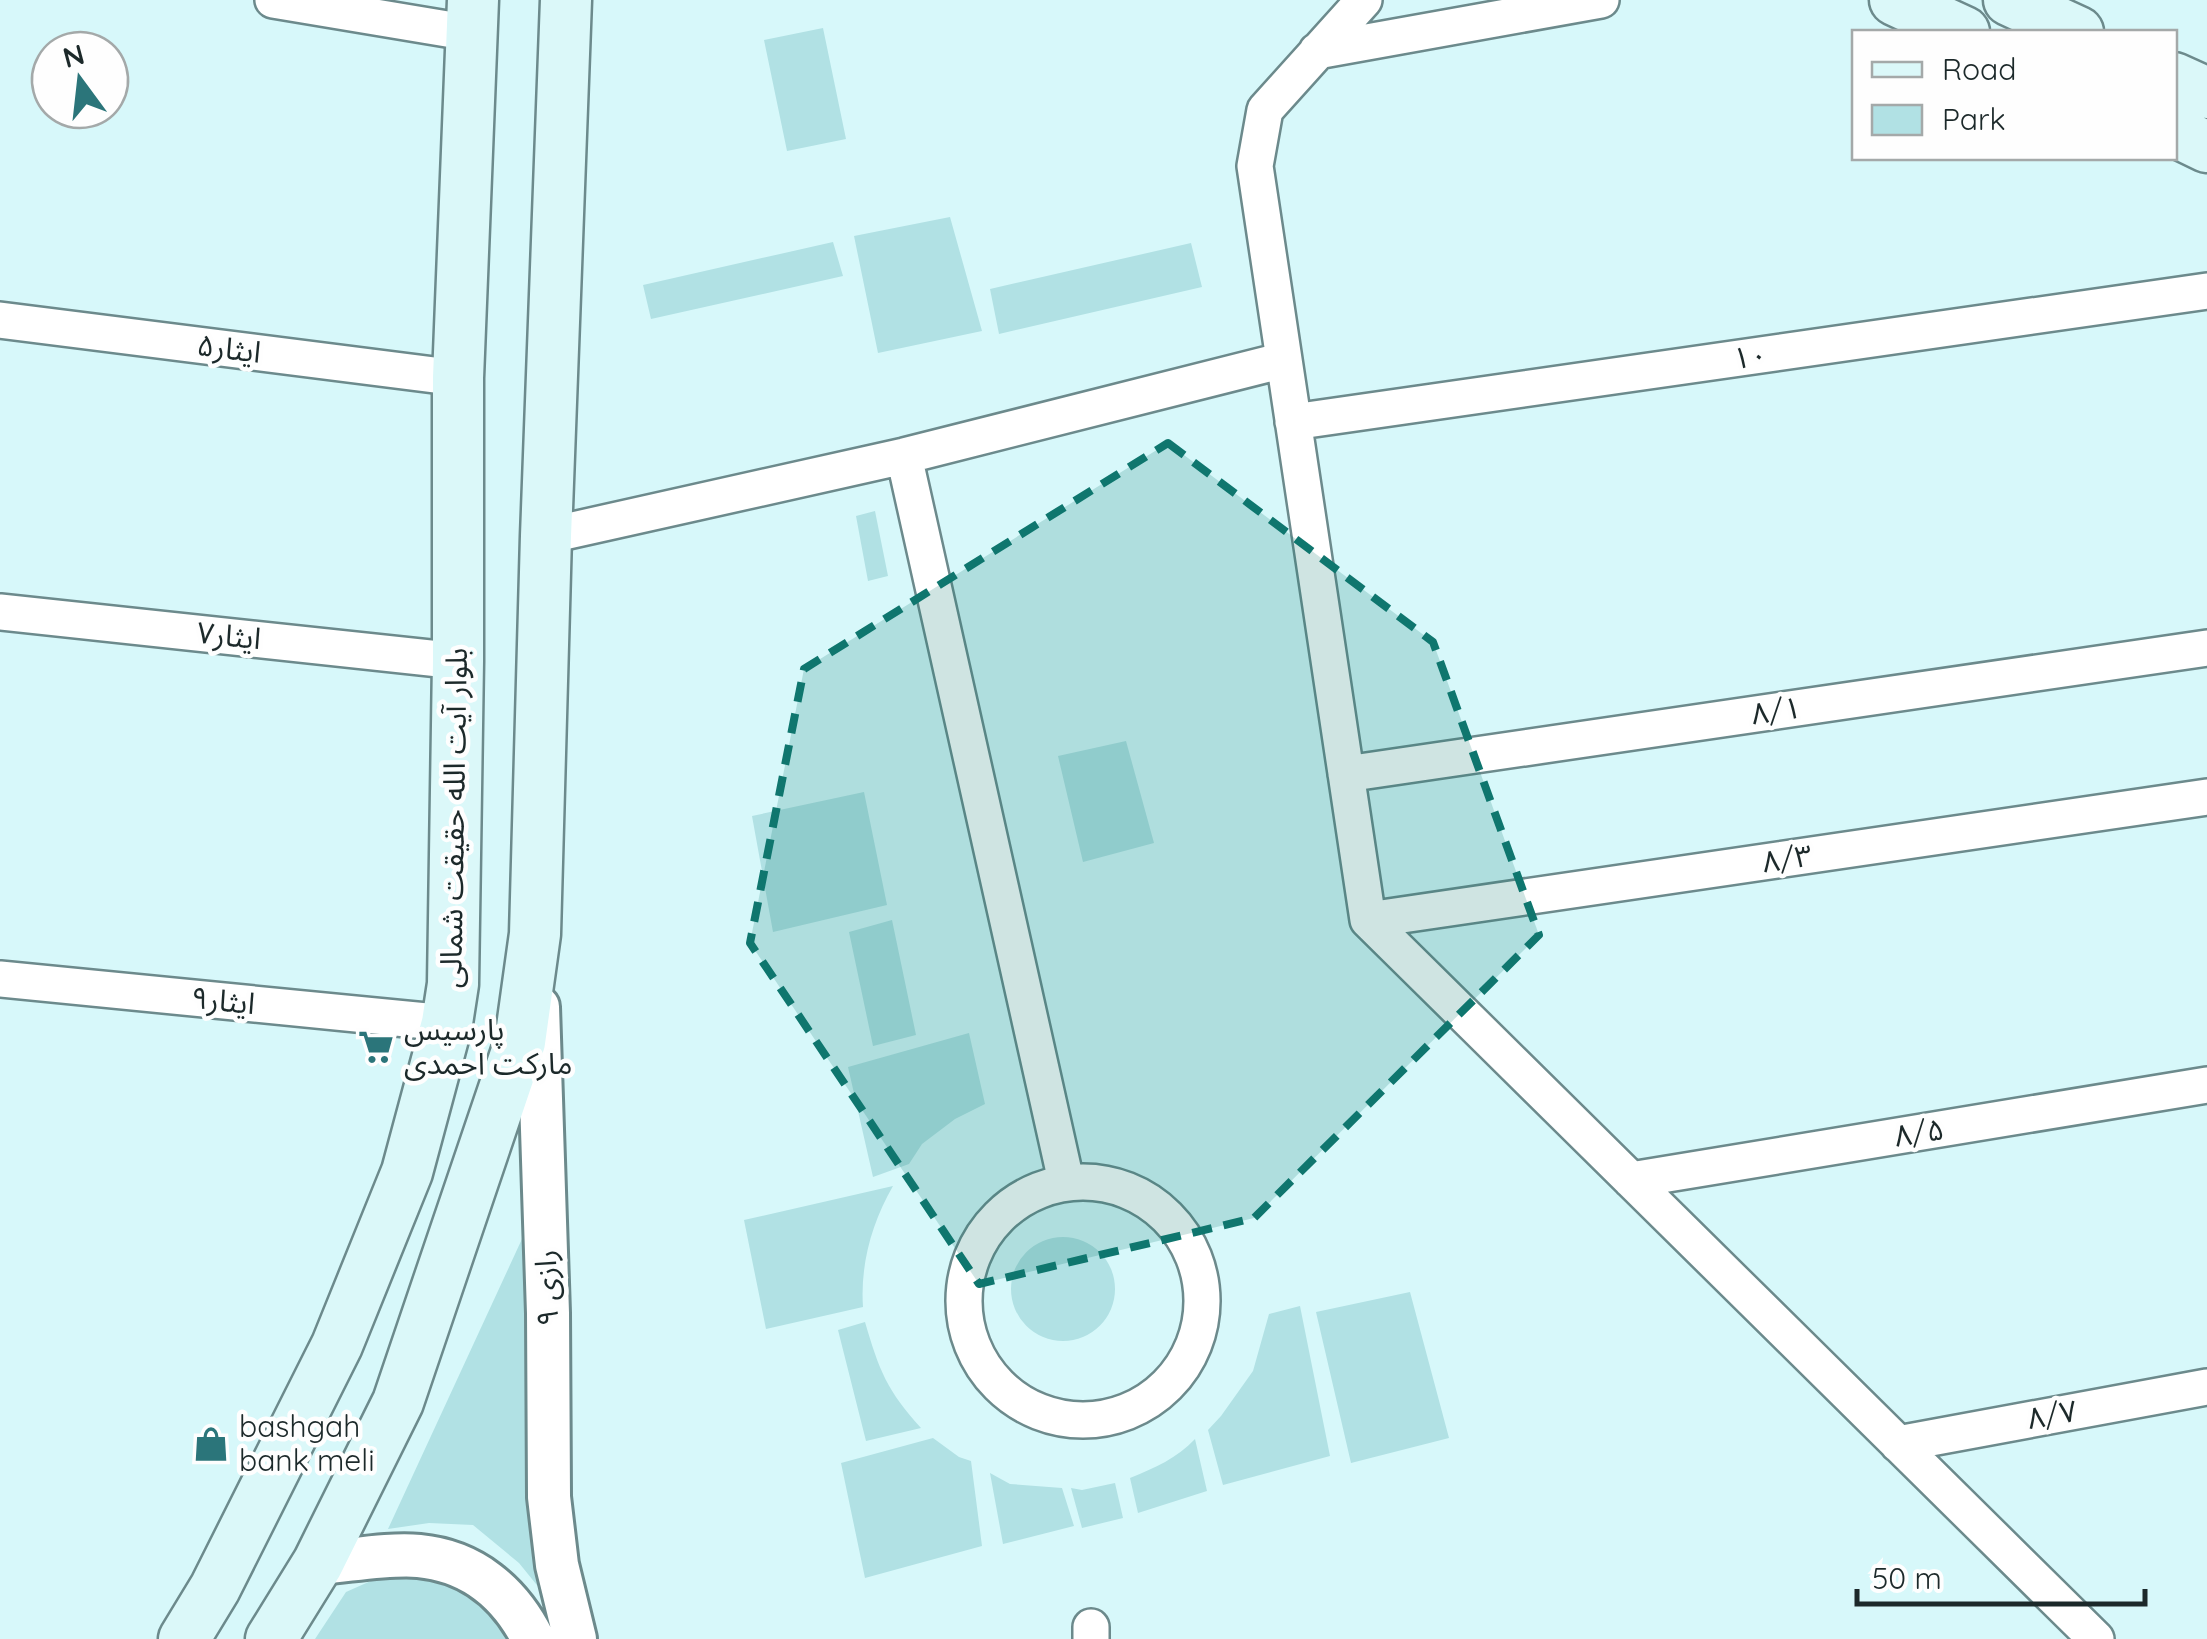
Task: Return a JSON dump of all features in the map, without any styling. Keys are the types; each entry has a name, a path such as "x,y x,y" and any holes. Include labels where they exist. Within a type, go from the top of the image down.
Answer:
{"main road":[{"path":"271,1639 318,1563 398,1402 520,1042 535,934 566,0"},
{"path":"1895,0 1960,30"},
{"path":"2009,0 2074,30"},
{"name":"بلوار آیت الله حقیقت شمالی","path":"184,1639 215,1588 337,1345 406,1172 447,1022 452,984 458,660 458,378 472,16"},
{"path":"2177,79 2207,93"},
{"path":"2177,133 2207,147"}],"street":[{"path":"273,0 472,16"},
{"path":"1364,0 1264,110 1255,166 1368,920 2096,1639"},
{"path":"1317,51 1601,0"},
{"name":"۱۰","path":"1293,422 2207,291"},
{"name":"ایثار۵","path":"0,320 458,378"},
{"path":"546,536 904,456 1284,360"},
{"path":"904,456 1066,1181"},
{"name":"ایثار۷","path":"0,612 458,660"},
{"name":"۸/۱","path":"1346,774 2207,648"},
{"name":"۸/۳","path":"1368,920 2207,797"},
{"name":"رازی ۹","path":"535,934 548,1313 549,1497 557,1566 576,1639"},
{"name":"ایثار۹","path":"0,979 447,1022"},
{"name":"۸/۵","path":"1631,1180 2207,1085"},
{"path":"1066,1181 1111,1184 1156,1205 1188,1240 1203,1284 1200,1330 1180,1373 1144,1405 1100,1420 1054,1418 1010,1398 980,1365 963,1318 965,1272 986,1228 1020,1198 1066,1181"},
{"name":"۸/۷","path":"1898,1444 2207,1387"},
{"path":"318,1563 419,1556 458,1565 489,1581 513,1605 533,1639"}],"highlighted area":[{"path":"1168,443 1433,642 1539,935 1254,1218 979,1284 750,943 804,669"}],"green space":[{"path":"823,28 846,139 787,151 764,40"},
{"path":"950,217 982,331 878,353 854,236"},
{"path":"833,242 843,276 651,319 643,285"},
{"path":"1191,243 1202,287 999,334 990,289"},
{"path":"875,511 888,576 868,581 856,516"},
{"path":"1126,741 1154,843 1083,862 1058,756"},
{"path":"864,792 887,905 773,932 752,816"},
{"path":"892,920 916,1035 873,1046 849,932"},
{"path":"969,1033 985,1104 955,1119 922,1144 909,1164 873,1177 848,1067"},
{"path":"893,1186 869,1244 863,1275 863,1307 766,1329 744,1220"},
{"path":"534,1213 549,1600 519,1563 473,1525 429,1523 388,1529"},
{"path":"1063,1237 1083,1241 1106,1260 1115,1289 1111,1309 1092,1332 1063,1341 1043,1337 1020,1318 1011,1289 1015,1269 1034,1246"},
{"path":"1410,1292 1449,1438 1351,1463 1316,1312"},
{"path":"1300,1306 1330,1456 1223,1485 1208,1430 1253,1371 1269,1314"},
{"path":"865,1322 886,1379 921,1428 866,1441 838,1330"},
{"path":"933,1438 971,1461 982,1546 865,1578 841,1463"},
{"path":"1195,1439 1207,1491 1138,1513 1130,1478 1165,1462"},
{"path":"990,1473 1010,1484 1062,1488 1074,1526 1003,1544"},
{"path":"1115,1483 1123,1518 1082,1528 1071,1488 1082,1490"},
{"path":"400,1568 447,1573 493,1604 515,1639 315,1639 346,1592"}],"place":[{"name":"پارسیس مارکت احمدی","path":"376,1047"},
{"name":"bashgah bank meli","path":"211,1444"}]}
